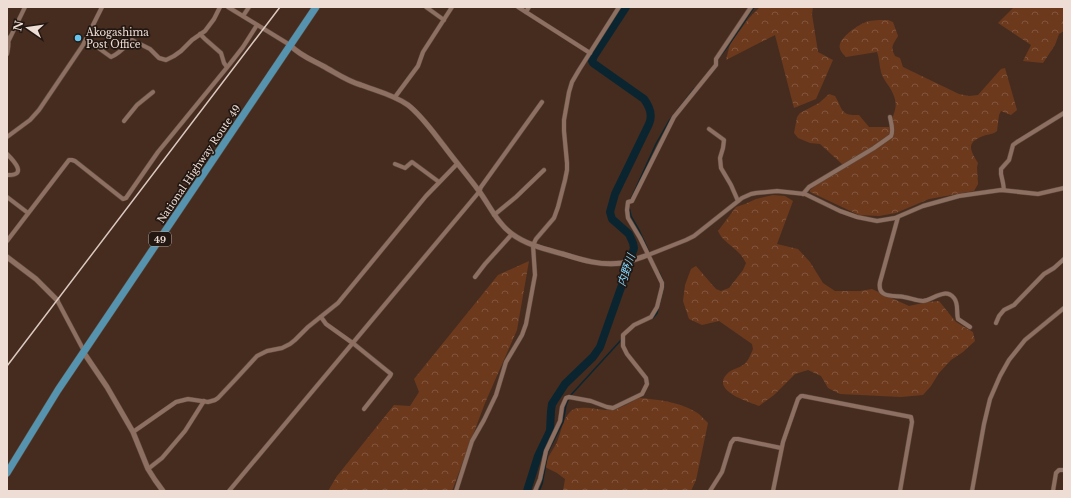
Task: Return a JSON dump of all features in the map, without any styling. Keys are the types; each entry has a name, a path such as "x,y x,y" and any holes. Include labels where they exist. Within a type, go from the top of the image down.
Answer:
{"highway":[{"name":"National Highway Route 49","path":"7,473 58,390 316,7"}],"street":[{"path":"7,54 8,38 25,7"},
{"path":"7,137 30,120 54,88 86,39 102,7"},
{"path":"86,39 112,58 132,40 134,40 150,49 159,58 164,60 181,52 192,40 208,28 220,7"},
{"path":"228,7 338,75 360,85 395,97 407,104 427,125 479,192 499,222 512,234 533,245 591,262 602,264 621,263 648,255 686,240 694,236 738,201 747,195 756,193 777,191 803,194 840,211 857,217 877,221 898,217 923,206 959,196 1004,190 1038,194 1062,188 1064,193"},
{"path":"243,16 249,7"},
{"path":"426,7 444,20"},
{"path":"395,97 418,66 423,52 452,7"},
{"path":"518,7 589,53"},
{"path":"526,12 529,7"},
{"path":"456,491 472,441 496,395 504,366 522,335 526,324 535,275 533,245 536,239 554,218 567,170 564,120 572,82 619,7"},
{"path":"535,491 540,479 546,451 557,430 561,418 562,407 566,398 569,397 591,400 613,408 642,394 646,387 646,378 627,354 623,346 622,337 634,325 651,317 658,307 662,283 640,238 628,218 626,210 628,202 632,201 674,117 717,64 715,61 717,57 751,7"},
{"path":"7,240 69,160 75,161 123,199 126,198 158,152 227,67 257,25"},
{"path":"200,34 221,53 227,67"},
{"path":"124,121 137,105 153,92"},
{"path":"229,491 479,192 481,187 542,102"},
{"path":"1004,190 1004,183 1000,170 1009,160 1013,146 1064,113"},
{"path":"803,194 809,187 892,136 893,133 890,117"},
{"path":"709,129 724,140 720,158 721,168 738,201"},
{"path":"7,154 16,164 18,170 15,174 7,176"},
{"path":"395,164 406,168 412,162 438,182"},
{"path":"133,432 176,402 188,399 204,402 218,398 256,356 290,344 342,299 438,182 457,164"},
{"path":"494,215 516,197 544,170"},
{"path":"7,198 28,213"},
{"path":"898,217 880,282 881,291 886,295 918,301 926,300 941,293 950,295 954,298 957,305 956,314 958,319 970,327"},
{"path":"475,277 512,234"},
{"path":"7,257 36,279 57,300 84,353 133,432 148,469 163,491"},
{"path":"996,323 1004,310 1014,305 1044,274 1064,259"},
{"path":"972,491 990,399 1000,376 1009,360 1025,340 1064,308"},
{"path":"321,317 326,324 391,374 364,408"},
{"path":"773,491 784,440 798,399 801,396 910,416 912,421 900,491"},
{"path":"148,469 162,458 172,444 185,431 204,402"},
{"path":"710,491 722,472 731,443 734,439 782,448"},
{"path":"1052,491 1056,473 1059,470 1064,470"}],"green space":[{"path":"760,7 813,7 812,14 818,52 833,60 816,99 794,108 775,35 726,60 730,44 749,18"},
{"path":"1014,7 1064,7 1064,31 1059,34 1055,45 1043,63 1023,61 1031,45 998,23"},
{"path":"877,20 888,20 893,22 898,36 893,46 893,53 895,56 900,58 903,67 959,94 969,96 978,95 1001,69 1005,68 1017,110 1011,115 1001,111 997,131 975,140 972,143 971,149 978,163 978,184 974,191 929,199 896,213 879,216 859,215 810,192 810,190 841,167 842,164 820,144 810,143 798,138 794,133 797,117 800,113 819,103 829,94 835,96 843,111 853,115 859,115 869,127 889,127 895,112 896,103 893,94 882,74 877,52 846,57 840,48 842,41 847,34 863,23"},
{"path":"773,195 785,196 793,201 777,244 798,249 810,262 823,283 835,291 860,291 872,289 909,306 939,301 956,322 973,332 975,341 951,360 939,373 923,395 901,397 840,394 828,388 821,376 808,370 795,374 774,395 759,406 739,398 726,389 723,384 724,378 732,370 745,364 753,349 752,344 719,321 702,325 689,319 683,301 685,285 691,269 696,266 716,289 721,291 729,288 743,270 746,263 741,255 725,241 718,231 736,207 756,199"},
{"path":"529,261 517,330 485,403 452,491 328,491 337,476 394,405 410,406 419,392 414,379 498,275"},
{"path":"639,398 654,399 678,404 693,410 708,423 696,480 691,491 563,491 565,479 545,467 568,414 574,409 579,408 611,410 622,407"}],"waterway":[{"name":"内野川","path":"527,491 538,456 550,431 552,404 565,384 593,357 600,347 634,248 629,234 612,219 610,212 615,194 649,124 651,117 650,111 644,99 592,61 626,7"},
{"path":"718,59 754,7"},
{"path":"630,201 656,144 669,121 694,89"},
{"path":"629,207 631,216 649,252"},
{"path":"653,318 657,313 664,286 659,272"},
{"path":"539,491 542,484 548,452 563,422 566,405 570,396 622,339"}],"railway":[{"path":"7,366 280,7"}],"place":[{"name":"Akogashima Post Office","path":"78,38"}]}
